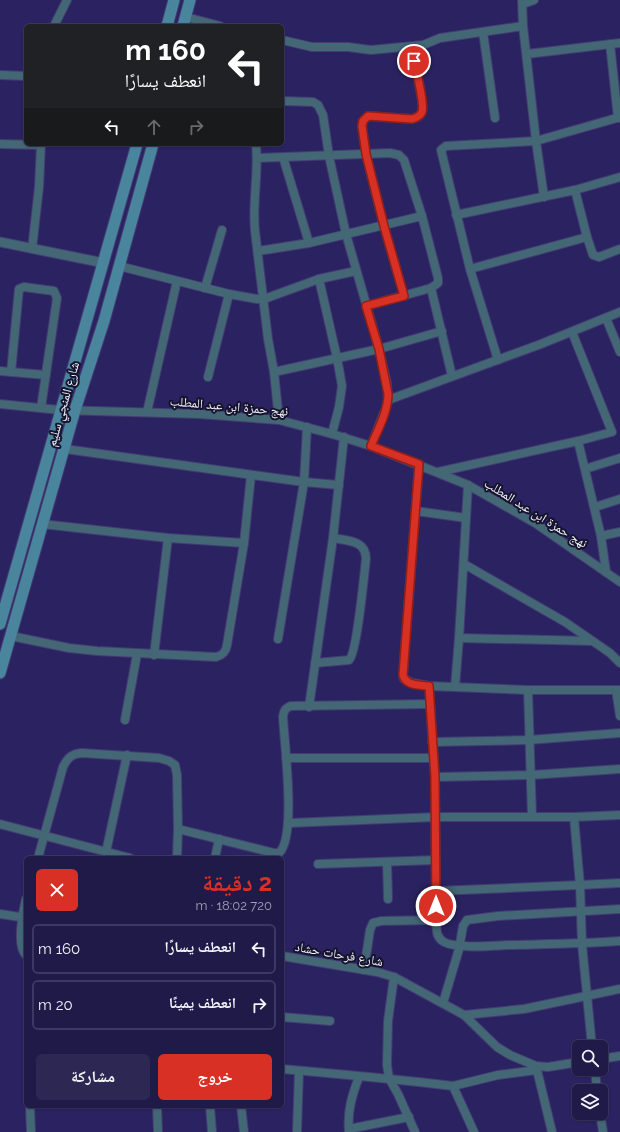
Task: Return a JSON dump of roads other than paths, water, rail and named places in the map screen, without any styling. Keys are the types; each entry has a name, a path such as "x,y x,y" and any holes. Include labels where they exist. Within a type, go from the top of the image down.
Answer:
{"main road":[{"path":"168,24 174,0"},
{"path":"185,21 190,0"},
{"name":"شارع المنجي سليم","path":"0,624 136,146"},
{"name":"شارع المنجي سليم","path":"0,673 75,410 120,266 152,146"}],"street":[{"path":"55,24 66,0"},
{"path":"534,0 523,2 523,26 544,197"},
{"path":"185,21 206,24"},
{"path":"284,40 312,47 348,47 371,50 411,47 428,44 440,38 523,26"},
{"path":"483,32 495,118"},
{"path":"527,54 620,42"},
{"path":"498,360 470,269 441,153 442,148 446,146 536,141 619,118 610,44"},
{"path":"404,296 384,226 366,154 362,126 365,118 368,116 412,119 421,113 422,102 411,47"},
{"path":"0,75 24,76"},
{"path":"284,101 313,102 318,105 324,115 329,156 346,234 379,349 387,384 388,400 371,446"},
{"path":"0,144 24,144"},
{"path":"32,249 39,187 40,146"},
{"path":"256,146 257,158 254,217 279,420"},
{"path":"257,158 390,153 396,154 404,160 422,216 438,283 432,288 366,306"},
{"path":"283,157 310,243"},
{"path":"456,215 576,190 620,177"},
{"path":"576,190 592,253 596,256 602,256 620,249"},
{"path":"258,251 310,243 422,216"},
{"path":"205,288 222,230"},
{"path":"470,269 587,237"},
{"path":"0,242 104,263"},
{"path":"120,266 229,294 257,299 264,299 319,279 356,271"},
{"path":"319,279 341,379 342,395 332,434"},
{"path":"147,412 177,281"},
{"path":"11,372 18,290 24,287 51,290 56,295 41,408"},
{"path":"432,288 452,376"},
{"path":"208,377 229,294"},
{"path":"388,400 572,332 620,312"},
{"path":"606,318 620,352"},
{"path":"274,372 379,349 442,331"},
{"path":"438,472 578,441 616,431 572,332"},
{"path":"0,371 46,375"},
{"name":"نهج حمزة ابن عبد المطلب","path":"0,404 60,410 199,414 279,420 344,437 419,464 468,485 535,524 620,582"},
{"path":"278,639 304,482 307,427"},
{"path":"309,707 340,485 344,437"},
{"path":"578,441 595,507 606,572"},
{"path":"65,449 304,482 340,485"},
{"path":"586,469 620,458"},
{"path":"419,464 403,675 404,679 407,682 429,686 528,690 618,690 620,716"},
{"path":"10,636 69,648 137,654 216,657 224,654 228,645 244,543 252,475"},
{"path":"455,687 468,485"},
{"path":"595,507 620,499"},
{"path":"416,511 466,518"},
{"path":"42,524 168,538 244,543"},
{"path":"601,536 620,532"},
{"path":"154,655 168,538"},
{"path":"315,663 349,660 353,655 356,640 366,552 359,544 333,538"},
{"path":"464,564 565,622 610,653 620,663"},
{"path":"459,638 593,641"},
{"path":"125,720 137,654"},
{"path":"429,686 435,777 436,920 437,934 439,938 448,944 460,945 582,944 620,941"},
{"path":"528,690 532,817"},
{"path":"178,829 279,853 284,847 289,823 283,716 284,711 287,708 291,706 309,707 430,704"},
{"path":"432,742 529,740 620,733"},
{"path":"39,856 63,767 70,756 82,753 160,758 175,765 177,775 177,856"},
{"path":"106,852 127,755"},
{"path":"286,758 433,758"},
{"path":"435,777 531,775 620,770"},
{"path":"289,823 436,817 574,817 620,815"},
{"path":"574,817 580,885 586,996 591,1040"},
{"path":"0,824 122,856"},
{"path":"215,856 219,839"},
{"path":"318,864 436,860"},
{"path":"387,862 388,900"},
{"path":"436,891 620,883"},
{"path":"443,1003 460,945 464,923 467,920 472,918 620,909"},
{"path":"0,914 24,918 21,945 24,952"},
{"path":"364,970 370,930 373,923 381,921 436,920"},
{"name":"شارع فرحات حشاد","path":"284,956 364,970 394,977 464,1015 497,1047 510,1055 537,1068 572,1063"},
{"path":"394,977 388,1021 386,1053 389,1078 416,1132"},
{"path":"464,1015 524,1009 620,989"},
{"path":"284,1017 330,1021"},
{"path":"608,1058 620,1056"},
{"path":"284,1069 359,1077 389,1078 453,1086 537,1068 552,1132"},
{"path":"297,1132 299,1071"},
{"path":"359,1077 352,1094 349,1107 349,1131 409,1117"},
{"path":"453,1086 474,1132"},
{"path":"30,1108 31,1132"},
{"path":"157,1108 158,1132"},
{"path":"210,1108 212,1132"},
{"path":"241,1108 244,1132"},
{"path":"601,1120 603,1132"}]}
